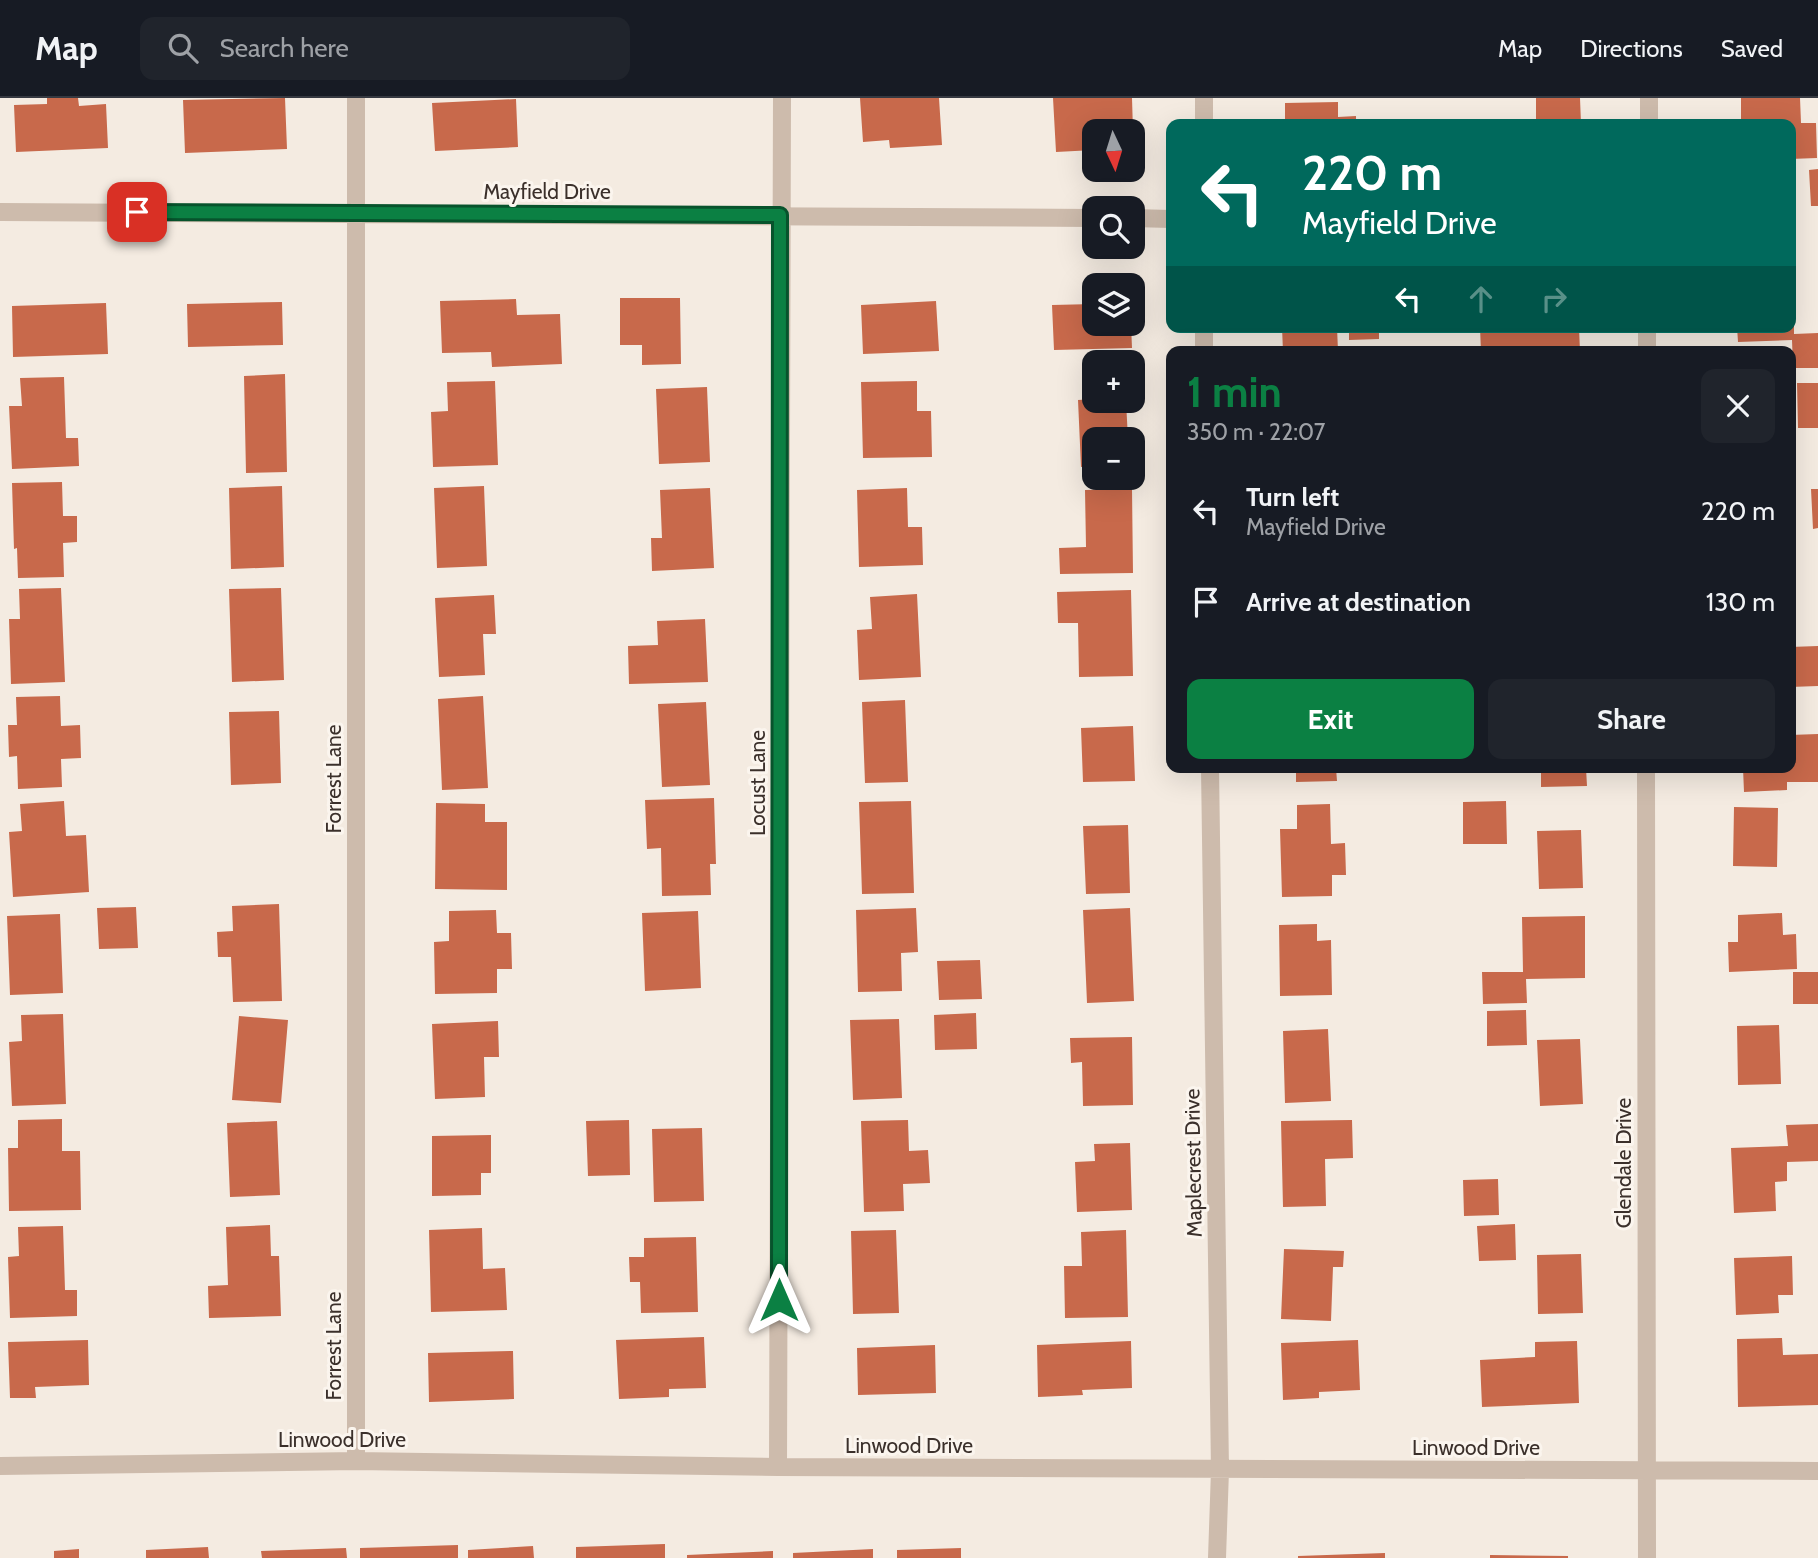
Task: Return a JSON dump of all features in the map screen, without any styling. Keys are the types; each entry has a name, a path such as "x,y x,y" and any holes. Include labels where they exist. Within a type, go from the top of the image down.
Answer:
{"street":[{"name":"Forrest Lane","path":"356,98 356,1461"},
{"name":"Locust Lane","path":"778,1467 782,98"},
{"path":"1204,98 1204,119"},
{"path":"1649,98 1649,119"},
{"name":"Mayfield Drive","path":"0,212 1082,218"},
{"path":"1145,218 1166,219"},
{"name":"Maplecrest Drive","path":"1210,773 1220,1469 1217,1558"},
{"name":"Glendale Drive","path":"1647,773 1647,1558"},
{"name":"Linwood Drive","path":"0,1466 356,1461 778,1467 1818,1471"}],"building":[{"path":"47,98 78,98 79,106 106,104 108,148 16,152 14,105 47,104"},
{"path":"285,98 287,149 185,153 183,100"},
{"path":"860,98 939,98 942,145 890,148 889,140 863,142"},
{"path":"1053,98 1132,98 1133,119 1082,119 1082,151 1056,152"},
{"path":"1536,98 1580,98 1581,119 1536,119"},
{"path":"1741,98 1800,98 1801,123 1816,123 1817,158 1796,159 1796,119 1741,119"},
{"path":"516,99 518,147 435,151 432,103"},
{"path":"1338,102 1338,117 1356,116 1356,119 1285,119 1285,103"},
{"path":"1818,169 1818,206 1811,206 1809,170"},
{"path":"620,298 680,298 681,364 642,365 642,345 620,345"},
{"path":"516,299 517,315 560,314 562,364 492,367 491,352 442,353 440,301"},
{"path":"936,301 939,351 863,354 861,305"},
{"path":"282,302 283,345 188,347 187,304"},
{"path":"106,303 108,354 13,357 12,306"},
{"path":"1082,304 1082,336 1132,336 1132,348 1054,350 1052,305"},
{"path":"1282,333 1337,333 1338,346 1283,346"},
{"path":"1349,333 1379,333 1379,339 1349,340"},
{"path":"1480,333 1579,333 1580,346 1481,346"},
{"path":"1737,333 1818,333 1818,368 1796,368 1796,346 1792,346 1792,340 1738,342"},
{"path":"285,374 287,472 246,473 244,376"},
{"path":"64,377 66,438 78,438 79,466 12,469 9,406 22,406 20,378"},
{"path":"495,381 498,465 433,467 431,412 448,411 447,382"},
{"path":"917,381 917,411 931,411 932,457 863,458 861,382"},
{"path":"1797,383 1818,383 1818,428 1798,428"},
{"path":"707,387 710,462 659,464 656,389"},
{"path":"1078,400 1082,400 1082,413 1127,413 1127,427 1082,427 1081,467"},
{"path":"62,482 63,516 77,516 77,542 63,543 64,577 18,578 17,548 14,549 12,483"},
{"path":"282,486 284,567 231,569 229,488"},
{"path":"484,486 487,566 437,568 434,488"},
{"path":"710,488 714,568 652,571 651,538 662,538 660,490"},
{"path":"907,488 908,527 922,527 923,565 859,567 857,490"},
{"path":"1811,489 1818,489 1818,528 1813,529"},
{"path":"1085,490 1132,490 1133,573 1060,574 1059,548 1086,547"},
{"path":"61,588 65,682 11,684 9,619 20,619 19,589"},
{"path":"281,588 284,680 232,682 229,589"},
{"path":"1131,590 1133,676 1079,677 1078,623 1058,623 1057,592"},
{"path":"917,594 921,677 859,680 857,630 872,629 870,597"},
{"path":"494,595 496,634 483,634 485,675 439,677 435,598"},
{"path":"705,619 708,682 629,684 628,646 658,645 657,621"},
{"path":"1818,646 1818,686 1796,687 1796,647"},
{"path":"60,696 61,726 80,725 81,758 61,759 62,787 18,789 17,756 9,757 8,725 17,725 16,697"},
{"path":"483,696 488,788 442,790 438,699"},
{"path":"905,700 908,782 865,783 862,702"},
{"path":"706,702 710,785 662,787 658,704"},
{"path":"279,711 281,783 231,785 229,712"},
{"path":"1133,726 1135,781 1083,782 1081,728"},
{"path":"1818,734 1818,782 1787,782 1787,790 1744,792 1743,773 1796,773 1796,735"},
{"path":"1296,773 1336,773 1337,781 1296,782"},
{"path":"1541,773 1586,773 1587,786 1541,787"},
{"path":"714,798 716,864 710,864 711,895 662,896 661,848 647,849 645,800"},
{"path":"64,801 66,836 86,835 89,892 13,897 9,832 22,831 20,804"},
{"path":"911,801 914,893 862,894 859,802"},
{"path":"1506,801 1507,844 1463,844 1463,802"},
{"path":"436,803 485,804 485,822 507,822 507,890 435,889"},
{"path":"1330,804 1331,844 1345,843 1346,875 1332,875 1332,896 1282,897 1280,829 1297,829 1297,805"},
{"path":"1734,807 1778,808 1777,867 1733,866"},
{"path":"1128,825 1130,893 1086,894 1083,826"},
{"path":"1581,830 1583,888 1539,889 1537,831"},
{"path":"279,904 282,1001 233,1002 231,957 218,957 217,932 233,931 232,906"},
{"path":"136,907 138,948 99,949 97,908"},
{"path":"916,908 918,952 901,953 902,991 858,992 856,910"},
{"path":"1130,908 1134,1001 1087,1003 1083,910"},
{"path":"496,910 497,933 511,933 512,969 497,969 497,993 435,994 434,942 449,941 449,911"},
{"path":"698,911 701,988 645,991 642,913"},
{"path":"1782,913 1783,935 1796,934 1797,969 1729,972 1728,942 1738,942 1738,915"},
{"path":"60,914 63,993 10,995 7,916"},
{"path":"1585,916 1585,978 1526,979 1527,1003 1483,1004 1482,972 1523,972 1522,917"},
{"path":"1317,924 1317,941 1331,940 1332,995 1280,996 1279,925"},
{"path":"980,960 982,999 939,1000 937,961"},
{"path":"1793,972 1818,972 1818,1004 1793,1004"},
{"path":"1526,1010 1527,1045 1487,1046 1487,1011"},
{"path":"976,1013 977,1049 935,1050 934,1015"},
{"path":"63,1014 66,1104 12,1106 9,1042 22,1041 21,1015"},
{"path":"239,1016 288,1020 281,1103 232,1100"},
{"path":"899,1019 902,1098 853,1100 850,1020"},
{"path":"498,1021 499,1057 484,1057 485,1097 435,1099 432,1024"},
{"path":"1779,1025 1781,1084 1738,1085 1737,1026"},
{"path":"1328,1029 1331,1101 1285,1103 1283,1031"},
{"path":"1132,1037 1133,1105 1083,1106 1082,1062 1071,1063 1070,1038"},
{"path":"1580,1039 1583,1104 1540,1106 1537,1040"},
{"path":"62,1119 62,1151 80,1151 81,1210 9,1211 8,1148 18,1148 18,1120"},
{"path":"629,1120 630,1175 588,1176 586,1121"},
{"path":"908,1120 909,1151 928,1150 930,1183 903,1184 904,1211 864,1212 861,1121"},
{"path":"1352,1120 1353,1158 1325,1159 1326,1206 1283,1207 1281,1121"},
{"path":"277,1121 280,1195 230,1197 227,1123"},
{"path":"1818,1124 1818,1161 1787,1162 1787,1181 1775,1182 1776,1211 1734,1213 1731,1148 1788,1146 1786,1125"},
{"path":"702,1128 704,1201 654,1202 652,1129"},
{"path":"491,1135 491,1173 481,1173 481,1195 432,1196 432,1136"},
{"path":"1130,1143 1132,1210 1077,1212 1075,1162 1095,1161 1094,1144"},
{"path":"1498,1179 1499,1215 1464,1216 1463,1180"},
{"path":"1515,1224 1516,1260 1479,1261 1477,1226"},
{"path":"270,1225 271,1256 279,1256 281,1316 209,1318 208,1286 228,1285 226,1227"},
{"path":"63,1226 65,1290 77,1290 77,1316 10,1318 8,1257 19,1256 18,1227"},
{"path":"482,1228 483,1269 505,1268 507,1310 431,1312 429,1230"},
{"path":"896,1230 899,1313 853,1314 851,1231"},
{"path":"1126,1230 1128,1317 1065,1318 1064,1266 1082,1266 1081,1232"},
{"path":"696,1237 698,1312 641,1313 640,1282 630,1282 629,1257 644,1257 644,1238"},
{"path":"1284,1249 1344,1251 1343,1267 1333,1267 1331,1321 1281,1319"},
{"path":"1581,1254 1583,1313 1538,1314 1537,1255"},
{"path":"1792,1256 1793,1295 1778,1295 1779,1313 1736,1315 1734,1258"},
{"path":"704,1337 706,1388 669,1389 669,1397 619,1399 616,1340"},
{"path":"1782,1338 1783,1355 1818,1354 1818,1405 1738,1407 1737,1339"},
{"path":"88,1340 89,1385 35,1387 36,1398 10,1398 8,1342"},
{"path":"1358,1340 1360,1390 1319,1392 1319,1398 1283,1400 1281,1343"},
{"path":"1131,1341 1132,1388 1082,1390 1083,1395 1038,1397 1037,1345"},
{"path":"1577,1341 1579,1403 1482,1407 1480,1360 1535,1357 1535,1342"},
{"path":"935,1345 936,1393 858,1395 857,1348"},
{"path":"513,1351 514,1399 429,1402 428,1353"},
{"path":"665,1544 665,1558 576,1558 576,1547"},
{"path":"458,1545 458,1558 360,1558 360,1548"},
{"path":"533,1546 534,1558 468,1558 468,1550"},
{"path":"208,1547 209,1558 146,1558 146,1550"},
{"path":"346,1548 347,1558 262,1558 261,1551"},
{"path":"961,1548 961,1558 897,1558 897,1550"},
{"path":"79,1549 79,1558 54,1558 54,1551"},
{"path":"873,1549 873,1558 793,1558 793,1553"},
{"path":"773,1551 773,1558 687,1558 687,1555"},
{"path":"1385,1553 1385,1558 1298,1558 1298,1556"},
{"path":"1490,1555 1568,1556 1568,1558 1490,1558"}],"route":[{"path":"137,212 780,215 779,1300"}]}
